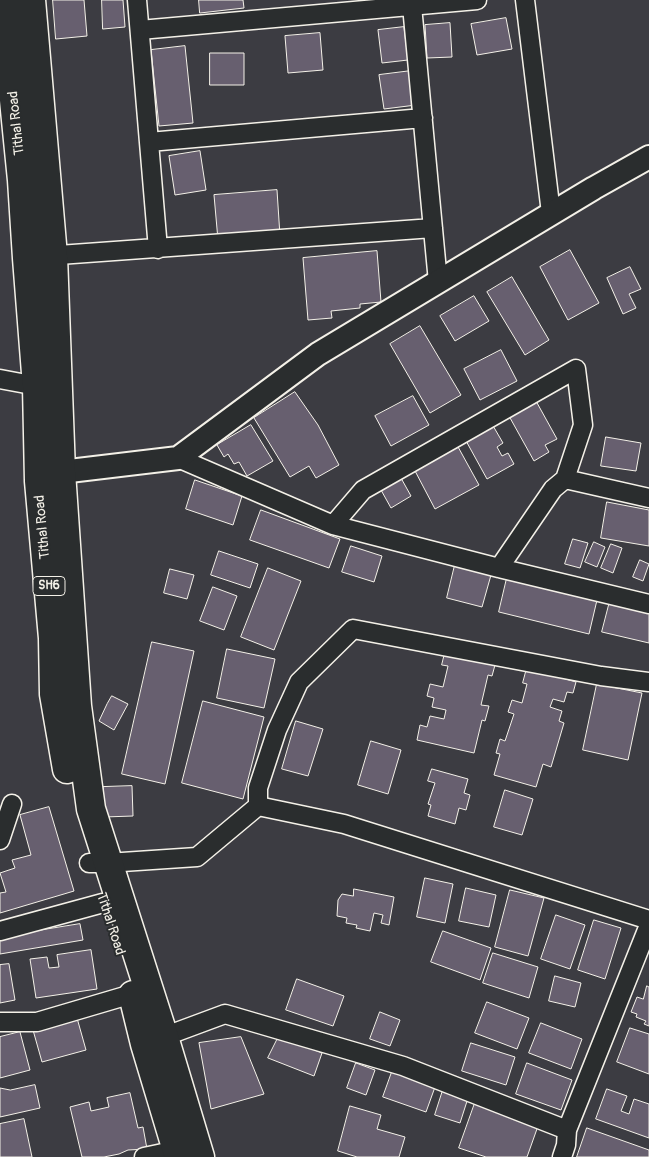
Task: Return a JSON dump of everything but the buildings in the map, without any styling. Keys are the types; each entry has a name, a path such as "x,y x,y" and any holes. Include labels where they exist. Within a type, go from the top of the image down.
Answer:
{"main road":[{"name":"Tithal Road","path":"6,0 22,180 40,257 37,386 50,476 54,694 71,790 98,863 103,903 132,994 154,1040 185,1155"},
{"path":"31,0 50,476"},
{"path":"98,863 154,1040"}],"street":[{"path":"137,0 158,248"},
{"path":"140,30 477,0"},
{"path":"525,0 551,214"},
{"path":"412,6 438,282"},
{"path":"149,142 423,118"},
{"path":"50,476 178,458 318,354 594,188 649,158"},
{"path":"40,257 433,228"},
{"path":"333,525 363,490 576,369 584,425 565,479 553,489 499,568"},
{"path":"0,380 37,386"},
{"path":"178,458 333,525 649,604"},
{"path":"565,479 649,498"},
{"path":"98,863 198,857 258,806 258,788 277,730 299,682 353,628 601,676 649,682"},
{"path":"0,840 12,804"},
{"path":"258,806 344,824 649,920"},
{"path":"0,931 103,903"},
{"path":"562,1157 568,1130 649,925"},
{"path":"0,1022 37,1022 132,994"},
{"path":"154,1040 225,1014 403,1066 568,1130"},
{"path":"144,1157 185,1155"}]}
